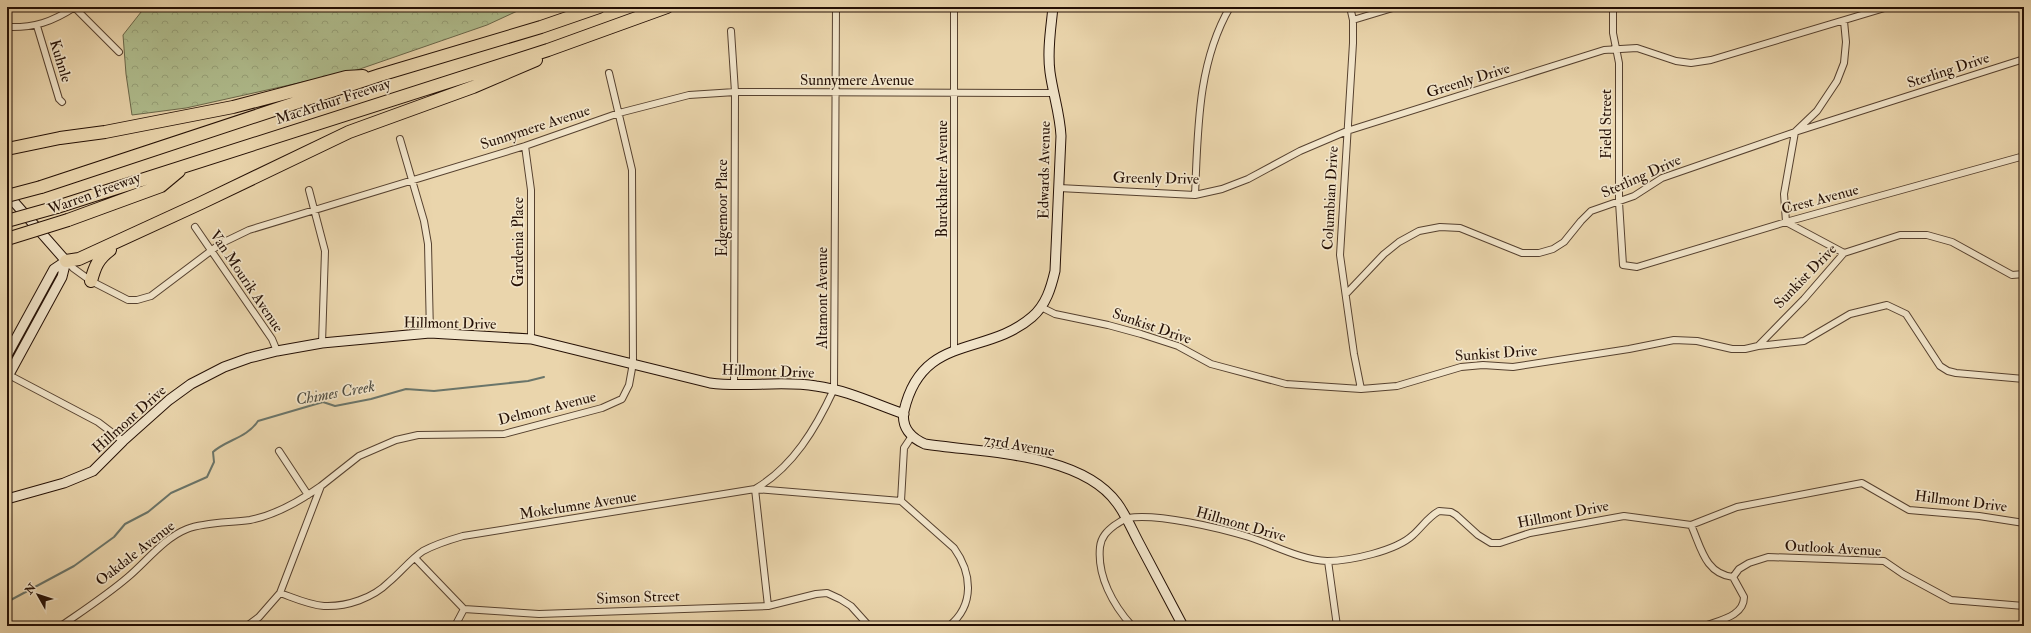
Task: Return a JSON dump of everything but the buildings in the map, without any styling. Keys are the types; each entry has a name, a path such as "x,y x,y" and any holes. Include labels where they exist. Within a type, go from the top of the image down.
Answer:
{"highway":[{"name":"MacArthur Freeway","path":"7,195 41,187 380,75 541,27 600,7"},
{"name":"MacArthur Freeway","path":"7,221 596,34 667,7"},
{"path":"66,261 79,259 349,132 497,77 596,34"},
{"path":"7,149 67,137 105,132 225,108 346,77 380,75"},
{"name":"Warren Freeway","path":"7,239 68,220 160,186 187,165"},
{"path":"91,281 96,264 100,257 132,234"}],"street":[{"path":"7,27 37,26 62,15 74,7 119,52"},
{"name":"Altamont Avenue","path":"756,489 777,474 807,440 834,389 836,7"},
{"name":"Burckhalter Avenue","path":"954,7 954,350"},
{"name":"Edwards Avenue","path":"1041,308 1051,287 1055,271 1060,188 1060,115 1053,93 1049,54 1053,7"},
{"path":"1195,195 1203,83 1212,46 1230,7"},
{"name":"Columbian Drive","path":"1350,7 1353,20 1340,255 1354,354 1361,389"},
{"path":"1353,20 1396,7"},
{"name":"Field Street","path":"1613,7 1613,33 1619,63 1619,202 1622,265"},
{"name":"Greenly Drive","path":"1060,188 1195,195 1248,179 1300,151 1347,131 1604,50 1616,48 1637,48 1691,63 1711,60 1888,7"},
{"path":"1844,21 1846,42 1844,63 1837,81 1817,111 1795,132 1784,194 1786,222 1844,253"},
{"name":"Kuhnle","path":"37,26 59,99 62,102"},
{"name":"Edgemoor Place","path":"731,30 735,92 734,386"},
{"name":"Sterling Drive","path":"1346,294 1384,254 1399,242 1419,231 1440,226 1460,228 1522,253 1539,253 1553,249 1564,242 1573,233 1580,221 1591,211 1619,202 1646,190 1662,178 1795,132 2024,59"},
{"name":"Delmont Avenue","path":"321,486 359,456 396,440 418,435 504,434 615,404 622,399 626,393 633,363 632,170 609,74"},
{"name":"Sunnymere Avenue","path":"66,261 91,281 128,300 144,299 158,292 212,252 220,244 239,234 525,146 619,113 689,95 735,92 1053,93"},
{"path":"400,139 424,221 428,244 430,333"},
{"name":"Gardenia Place","path":"525,146 531,190 531,339"},
{"name":"Crest Avenue","path":"1622,265 1637,267 1786,222 2024,156"},
{"path":"309,190 325,251 322,343"},
{"path":"7,195 66,261"},
{"name":"Van Mourik Avenue","path":"195,228 272,339 277,351"},
{"name":"Sunkist Drive","path":"1041,308 1055,314 1141,334 1178,346 1211,364 1286,384 1361,389 1396,386 1461,367 1483,365 1520,366 1629,350 1674,340 1697,341 1732,350 1745,350 1758,346 1804,299 1844,253 1900,235 1927,235 1952,242 2012,275 2024,274"},
{"path":"7,356 54,269 66,261"},
{"path":"66,261 62,277 8,376 98,422 123,441"},
{"path":"1758,346 1804,341 1850,314 1887,305 1906,314 1940,366 1948,371 2024,379"},
{"path":"949,626 957,619 967,600 969,590 965,569 954,548 901,500 904,448 912,436 906,430 904,414 908,395 916,380 926,368 940,357 954,350 1008,333 1022,325 1041,308"},
{"name":"Hillmont Drive","path":"7,499 64,483 93,471 123,441 169,400 191,384 224,367 249,358 277,351 322,343 430,333 531,339 633,363 695,381 734,386 797,384 834,389 904,414"},
{"name":"73rd Avenue","path":"912,436 925,444 1028,458 1052,463 1077,473 1096,483 1108,492 1118,503 1183,626"},
{"path":"278,451 308,495"},
{"name":"Hillmont Drive","path":"1126,518 1144,517 1197,524 1249,537 1315,559 1328,561 1364,556 1394,547 1413,536 1426,520 1440,511 1451,512 1478,535 1491,543 1500,543 1530,533 1624,516 1691,525 1737,507 1862,483 1909,510 1980,516 2024,523"},
{"path":"247,626 259,616 280,593 321,486"},
{"name":"Oakdale Avenue","path":"61,626 127,577 154,552 185,530 272,514 308,495 321,486"},
{"path":"756,489 768,606"},
{"name":"Mokelumne Avenue","path":"280,593 324,606 342,605 375,593 388,584 422,552 437,544 463,536 756,489 901,500"},
{"path":"1126,518 1109,529 1103,536 1099,557 1106,588 1132,626"},
{"path":"1691,525 1705,560 1715,571 1726,576 1733,577 1744,597 1742,607 1737,613 1706,626"},
{"path":"415,558 464,609 455,626"},
{"name":"Outlook Avenue","path":"1733,577 1739,569 1749,563 1768,558 1884,561 1903,574 1951,600 2024,606"},
{"path":"1328,561 1337,626"},
{"name":"Simson Street","path":"464,609 539,614 768,606 816,594 827,593 851,606 869,626"}],"green space":[{"path":"145,7 526,7 487,25 357,70 186,108 132,115 126,74 123,35"}],"waterway":[{"name":"Chimes Creek","path":"7,602 74,566 114,537 125,524 148,512 171,493 207,477 214,462 213,452 224,444 248,431 258,421 323,402 335,406 371,399 406,389 434,391 528,381 544,377"}]}
